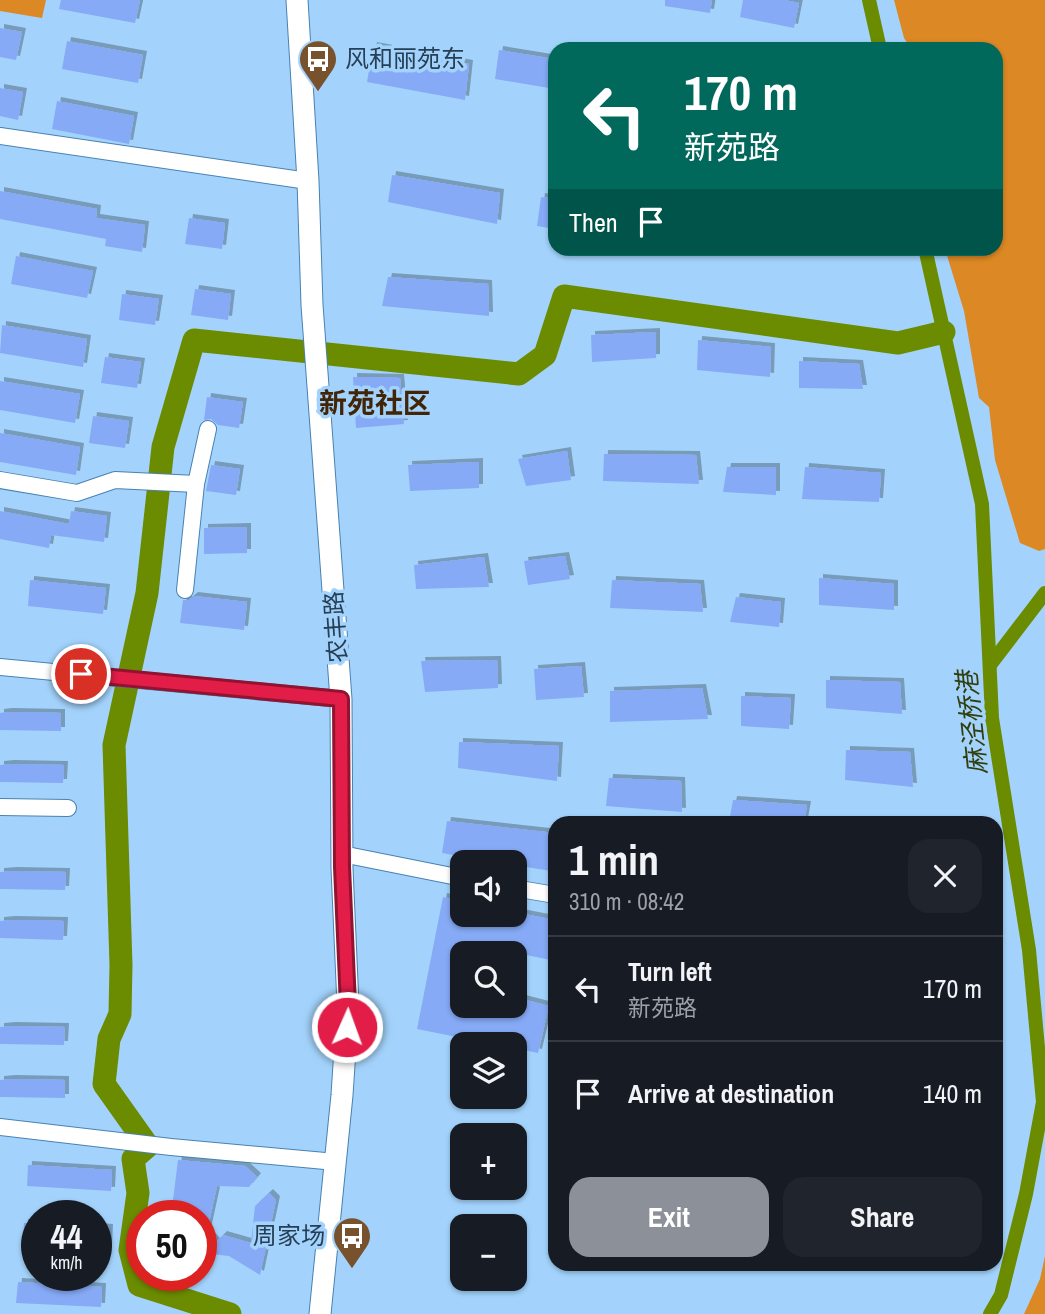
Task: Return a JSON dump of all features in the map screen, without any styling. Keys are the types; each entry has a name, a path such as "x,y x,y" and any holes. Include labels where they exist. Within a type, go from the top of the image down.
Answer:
{"main road":[{"path":"297,0 308,181"},
{"name":"农丰路","path":"308,181 312,305 341,699 342,854 348,1005 336,1162 320,1314"}],"street":[{"path":"0,136 308,181"},
{"path":"185,590 196,484 208,429"},
{"path":"0,480 77,493 115,480 196,484"},
{"path":"0,667 341,699"},
{"path":"0,807 68,808"},
{"path":"342,854 450,875"},
{"path":"527,890 548,894"},
{"path":"0,1127 171,1147 336,1162"}],"shaded area":[{"path":"0,0 46,0 42,18 0,11"},
{"path":"894,0 1045,0 1045,549 1039,551 1020,543 995,460 989,407 979,398 964,311 947,256 1003,256 1003,42 907,42"},
{"path":"1045,1256 1045,1314 1024,1314 1040,1279"}],"building":[{"path":"61,0 140,0 135,23 59,9"},
{"path":"665,0 712,0 710,13 665,6"},
{"path":"743,0 784,0 799,3 794,28 740,17"},
{"path":"0,28 22,32 16,60 0,57"},
{"path":"67,41 143,55 138,83 62,69"},
{"path":"373,46 469,64 465,100 367,82"},
{"path":"499,50 548,58 548,88 495,79"},
{"path":"0,88 23,92 18,120 0,116"},
{"path":"57,101 134,116 129,144 52,129"},
{"path":"392,175 500,193 497,224 388,202"},
{"path":"0,191 97,209 96,218 145,225 142,252 105,246 106,239 0,219"},
{"path":"541,197 548,198 548,228 537,226"},
{"path":"189,218 225,223 222,249 185,244"},
{"path":"16,256 93,271 87,298 11,284"},
{"path":"388,277 488,284 489,316 382,306"},
{"path":"195,289 231,294 228,320 191,315"},
{"path":"122,294 159,299 155,325 119,320"},
{"path":"2,325 87,339 83,367 0,353"},
{"path":"656,332 656,358 592,362 591,335"},
{"path":"698,340 771,347 770,377 697,370"},
{"path":"105,357 141,362 137,388 101,383"},
{"path":"799,361 859,364 863,389 799,388"},
{"path":"353,377 400,378 404,424 356,428"},
{"path":"0,381 80,394 75,423 0,410"},
{"path":"207,397 243,402 239,428 218,425 211,419 204,420"},
{"path":"93,416 129,421 125,448 89,443"},
{"path":"0,433 80,447 76,475 0,462"},
{"path":"567,451 571,480 526,486 518,459"},
{"path":"604,454 696,455 699,484 603,481"},
{"path":"479,462 479,488 410,491 408,465"},
{"path":"211,465 240,469 236,495 206,491"},
{"path":"727,467 776,467 776,495 723,492"},
{"path":"805,467 881,473 879,502 802,499"},
{"path":"0,511 69,524 71,511 107,516 104,542 51,535 49,548 0,539"},
{"path":"247,527 247,553 204,554 204,528"},
{"path":"565,556 570,579 528,585 524,561"},
{"path":"484,557 489,587 416,589 414,565"},
{"path":"819,578 894,584 894,610 819,605"},
{"path":"30,580 106,588 103,614 28,606"},
{"path":"612,580 700,584 703,612 610,608"},
{"path":"194,596 247,602 244,630 180,623 183,600"},
{"path":"736,597 781,602 779,627 730,622"},
{"path":"497,660 498,688 425,692 421,661"},
{"path":"581,666 584,697 536,700 534,669"},
{"path":"826,680 900,682 902,714 826,708"},
{"path":"702,688 708,719 610,722 610,691"},
{"path":"741,696 791,698 789,729 741,726"},
{"path":"0,713 61,713 61,731 0,730"},
{"path":"459,742 559,746 557,781 458,768"},
{"path":"846,750 910,752 913,787 845,780"},
{"path":"0,765 64,765 63,783 0,782"},
{"path":"609,778 681,781 682,812 606,806"},
{"path":"733,800 807,805 805,816 730,816"},
{"path":"447,821 548,832 548,871 527,867 527,850 450,850 450,854 442,853"},
{"path":"0,872 66,872 65,890 0,889"},
{"path":"443,897 450,898 450,927 527,927 527,915 548,919 548,960 527,955 527,941 450,941 450,1018 527,1018 527,1000 548,1006 538,1053 527,1051 527,1032 450,1032 450,1036 417,1029"},
{"path":"0,921 64,921 63,940 0,938"},
{"path":"0,1027 65,1027 64,1045 0,1044"},
{"path":"0,1080 65,1080 65,1098 0,1097"},
{"path":"178,1160 245,1166 257,1177 249,1187 217,1186 214,1200 173,1200"},
{"path":"28,1165 112,1170 111,1191 27,1186"},
{"path":"269,1193 276,1200 260,1275 229,1256 217,1255 217,1241 223,1235 251,1243 255,1206"},
{"path":"18,1282 21,1282 21,1291 102,1291 101,1307 16,1303"}],"waterway":[{"name":"麻泾桥港","path":"869,0 878,42"},
{"name":"麻泾桥港","path":"927,256 982,504 992,718 1029,950 1043,1102 1026,1194 1001,1295 990,1314"},
{"path":"230,1314 139,1285 130,1250 138,1193 133,1159 148,1146 104,1084 109,1039 120,1014 114,745 147,593 163,447 194,340 519,374 545,355 564,296 898,343 944,332"},
{"path":"990,665 1045,593"}],"place":[{"name":"风和丽苑东","path":"318,93"},
{"name":"周家场","path":"352,1270"}],"district":[{"name":"新苑社区","path":"375,403"}],"route":[{"path":"81,674 341,699 347,1027"}]}
